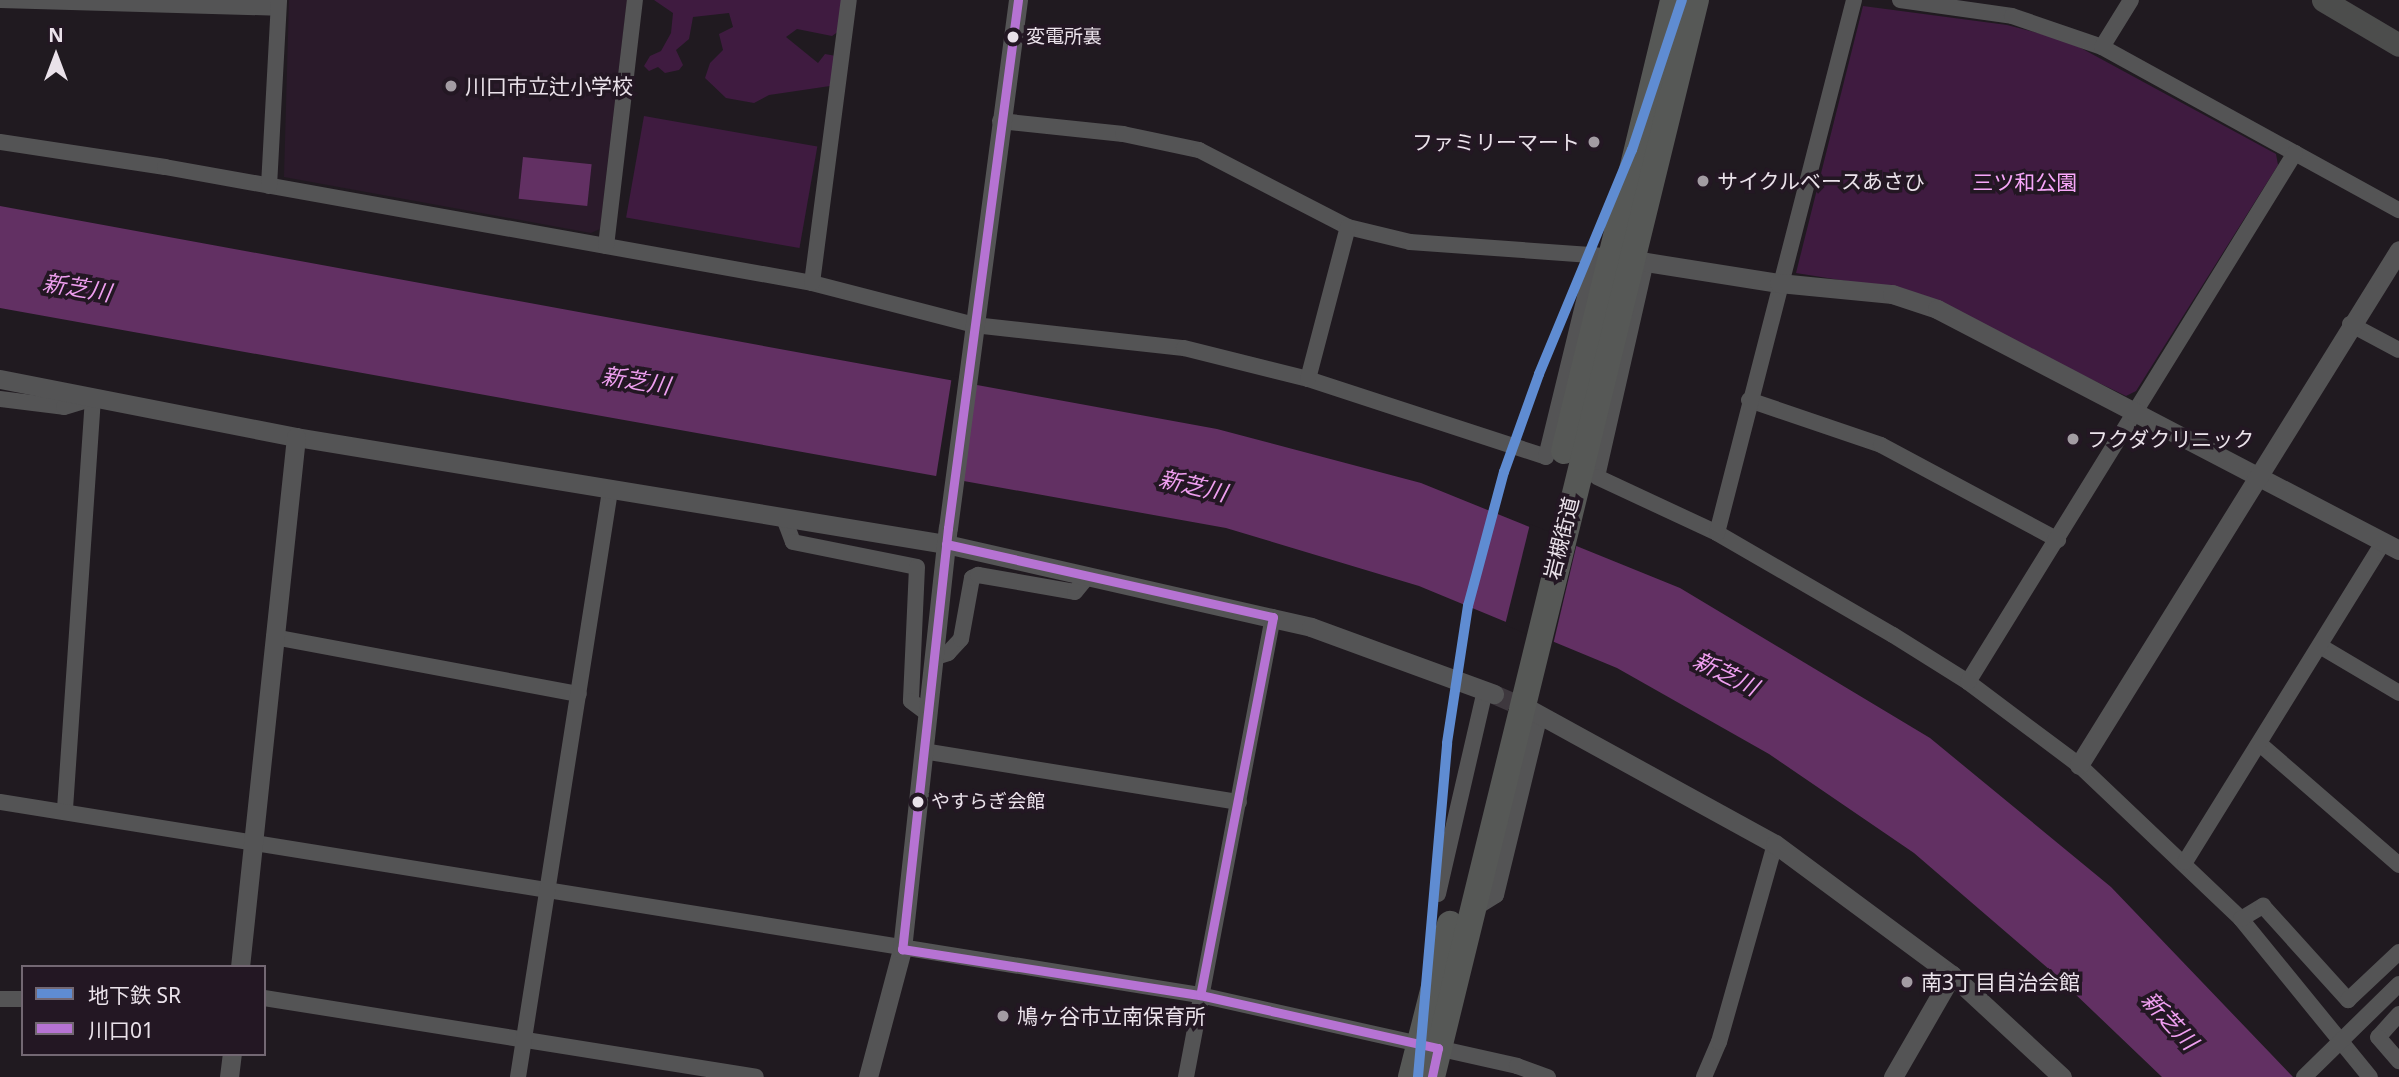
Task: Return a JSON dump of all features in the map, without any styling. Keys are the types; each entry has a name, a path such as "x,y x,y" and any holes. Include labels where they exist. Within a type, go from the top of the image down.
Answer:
{"highway":[{"name":"岩槻街道","path":"1621,258 1673,0"},
{"name":"岩槻街道","path":"1432,1077 1429,1047 1504,686 1565,484 1621,258 1696,0"},
{"name":"岩槻街道","path":"1411,1077 1429,1047 1471,911 1504,686"}],"main road":[{"path":"2323,0 2399,45"}],"street":[{"path":"0,0 278,4 270,186"},
{"path":"606,246 635,0"},
{"path":"812,283 849,0"},
{"path":"868,1077 902,949 947,536 1018,0"},
{"path":"1717,533 1779,283 1854,0"},
{"path":"1900,0 2012,16 2102,47 2399,210"},
{"path":"2102,47 2131,0"},
{"path":"1000,121 1123,134 1199,150 1348,227 1410,242 1621,258 1779,283 1892,294 1937,309 2391,546 2320,646 2261,745 2185,862"},
{"path":"0,142 270,186 812,283 973,331 1184,348 1308,379 1545,457 1621,258"},
{"path":"1968,682 2295,153"},
{"path":"1308,379 1348,227"},
{"path":"2080,765 2350,324 2399,250"},
{"path":"1621,258 1597,477 1717,533 1968,682 2080,765 2185,862 2241,919 2370,1077"},
{"path":"2350,324 2399,350"},
{"path":"0,379 296,437 785,521 947,536 1088,576 1273,617 1504,686 1438,894"},
{"path":"0,399 64,407 93,398"},
{"path":"65,812 93,398"},
{"path":"1749,400 1881,445 2058,540"},
{"path":"240,965 251,840 296,437"},
{"path":"518,1077 610,491"},
{"path":"785,521 793,542 917,567 911,701 927,713"},
{"path":"933,658 948,653 961,639 972,579 978,575 1075,592 1088,576"},
{"path":"1186,1077 1273,617"},
{"path":"274,637 579,694"},
{"path":"2320,646 2399,693"},
{"path":"1471,911 1496,895 1535,712 1775,844 1952,975 2062,1077"},
{"path":"2261,745 2399,865"},
{"path":"923,751 1238,802"},
{"path":"0,802 251,840 902,949 1200,995 1548,1077"},
{"path":"1704,1077 1719,1042 1775,844"},
{"path":"2241,919 2263,906 2348,999 2399,953"},
{"path":"1893,1077 1952,975"},
{"path":"2304,1077 2399,984"},
{"path":"266,998 756,1077"},
{"path":"0,999 21,999"},
{"path":"2399,1014 2378,1037 2399,1061"},
{"path":"229,1077 232,1056"}],"shaded area":[{"name":"川口市立辻小学校","path":"289,0 627,0 600,229 591,233 284,177"}],"green space":[{"path":"654,0 843,0 839,31 832,36 797,29 786,37 818,63 825,54 836,56 830,86 769,95 754,103 726,98 705,78 710,63 723,50 719,34 733,27 729,13 693,17 689,39 676,50 683,65 679,70 665,73 658,67 649,71 644,66 650,56 661,51 671,33 673,13"},
{"name":"三ツ和公園","path":"1863,6 2007,25 2053,37 2079,47 2276,154 2278,165 2136,391 2126,396 1909,291 1796,273"},
{"path":"644,116 817,147 799,248 626,217"}],"water":[{"path":"523,157 592,164 587,206 519,199"},
{"name":"新芝川","path":"0,206 1217,429 1421,483 1680,588 1930,738 2111,887 2293,1077 2162,1077 2050,970 1914,853 1769,754 1617,668 1419,586 1226,528 0,308"}],"pier":[{"path":"952,376 977,380 960,483 936,479"},
{"path":"1530,524 1577,543 1553,645 1505,625"}],"tunnel":[{"path":"1494,694 1531,710"}],"metro line":[{"name":"SR","path":"1418,1077 1447,743 1468,606 1504,472 1539,374 1632,150 1682,0"}],"transit line":[{"name":"川口01","path":"1018,0 948,528 902,949 1200,995 1438,1048 1432,1077"},
{"name":"川口01","path":"946,544 1273,617 1200,995"}],"place":[{"name":"変電所裏","path":"1013,37"},
{"name":"川口市立辻小学校","path":"451,86"},
{"name":"ファミリーマート","path":"1594,142"},
{"name":"サイクルベースあさひ","path":"1703,181"},
{"name":"フクダクリニック","path":"2073,439"},
{"name":"やすらぎ会館","path":"918,802"},
{"name":"南3丁目自治会館","path":"1907,982"},
{"name":"鳩ヶ谷市立南保育所","path":"1003,1016"}]}
